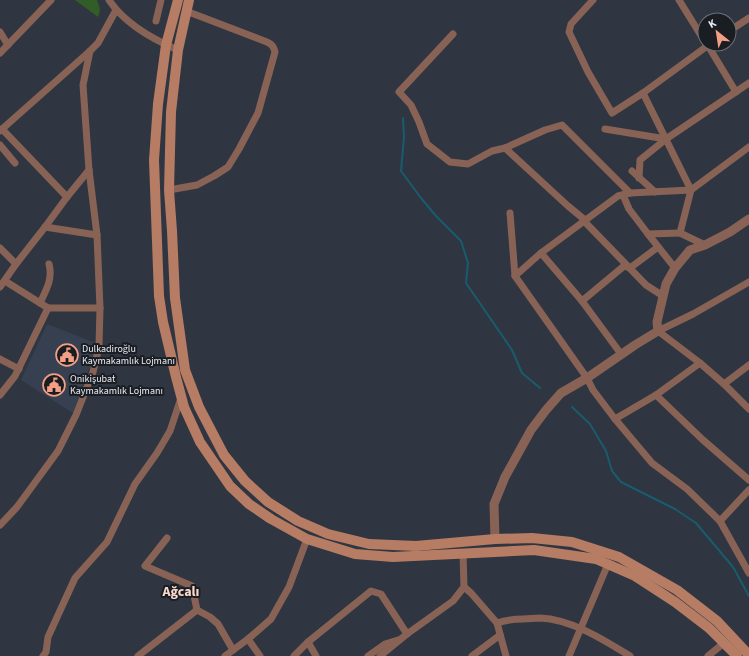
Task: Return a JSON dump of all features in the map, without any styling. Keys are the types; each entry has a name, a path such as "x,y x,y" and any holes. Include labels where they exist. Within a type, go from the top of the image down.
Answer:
{"main road":[{"path":"178,0 166,45 158,104 154,160 159,296 162,322 184,407 200,442 230,486 249,504 265,516 307,539 355,554 393,557 534,550 596,559 635,576 675,602 709,628 737,656"},
{"path":"189,0 178,50 171,112 169,190 175,298 185,370 199,407 224,455 245,481 268,502 298,521 328,534 369,544 416,546 495,539 532,538 572,542 619,557 677,590 717,621 749,654"}],"street":[{"path":"0,53 51,0"},
{"path":"109,0 116,10 133,25 166,45 178,50"},
{"path":"156,21 161,0"},
{"path":"593,0 571,24 569,32 588,72 612,113 643,93 697,52"},
{"path":"682,1 697,27"},
{"path":"67,197 1,130 98,43 116,10"},
{"path":"169,190 197,185 214,176 228,166 258,113 275,52 274,46 267,42 186,11"},
{"path":"737,26 749,18"},
{"path":"0,32 8,45"},
{"path":"453,34 399,92 411,105 427,144 450,162 468,164 492,151 505,148 545,130 562,125 627,194 629,209 675,268"},
{"path":"0,525 17,507 58,451 76,415 93,372 99,347 100,308 96,235 89,170 83,85 90,51"},
{"path":"712,52 736,92"},
{"path":"639,178 640,160 666,140 749,84"},
{"path":"643,93 691,190 680,233"},
{"path":"605,129 666,140"},
{"path":"0,145 15,163"},
{"path":"505,148 585,220 646,285 663,296"},
{"path":"515,276 541,253 618,196 627,194 691,190 746,149 749,157"},
{"path":"0,287 89,170"},
{"path":"632,171 655,192"},
{"path":"510,213 515,276 587,378 593,390 652,463 687,488 720,521 749,573"},
{"path":"749,219 730,232 705,245 690,250 675,268 666,284 657,322 658,332 700,363 749,409"},
{"path":"45,227 96,235"},
{"path":"648,234 680,233 705,245"},
{"path":"630,268 658,247"},
{"path":"0,248 16,264"},
{"path":"541,253 582,301 621,354"},
{"path":"40,303 50,280 49,264"},
{"path":"582,301 624,266 630,268"},
{"path":"5,281 48,308 100,308"},
{"path":"495,539 494,504 505,477 531,430 561,393 658,332 749,282"},
{"path":"0,395 19,369 48,308"},
{"path":"0,359 19,369"},
{"path":"616,419 656,395 700,363"},
{"path":"724,384 749,365"},
{"path":"656,395 703,440 749,480"},
{"path":"46,655 48,637 75,578 106,542 135,484 157,453 170,431 181,398"},
{"path":"720,521 749,490"},
{"path":"167,538 145,566 192,586 197,610 210,617 218,624 233,650"},
{"path":"225,656 271,619 290,587 307,539"},
{"path":"380,656 407,634 453,601 464,587 464,553"},
{"path":"570,656 608,564"},
{"path":"464,587 497,623 506,656"},
{"path":"294,656 308,642 371,591 381,594 407,634"},
{"path":"138,656 197,610"},
{"path":"497,623 508,620 540,618 559,622 581,629 630,656"},
{"path":"472,656 500,635"},
{"path":"248,639 260,656"},
{"path":"368,656 384,644 400,640"},
{"path":"308,642 316,656"},
{"path":"708,656 724,643"}],"shaded area":[{"path":"47,324 98,344 73,413 21,380"}],"green space":[{"path":"75,0 97,0 100,8 98,17"}],"waterway":[{"path":"403,118 404,137 401,171 436,216 461,241 468,263 466,283 512,350 522,373 540,388"},
{"path":"572,407 590,424 606,451 612,471 621,482 675,509 696,523 733,567 749,596"}],"place":[{"name":"Dulkadiroğlu Kaymakamlık Lojmanı","path":"67,355"},
{"name":"Onikişubat Kaymakamlık Lojmanı","path":"54,385"}],"district":[{"name":"Ağcalı","path":"181,592"}]}
